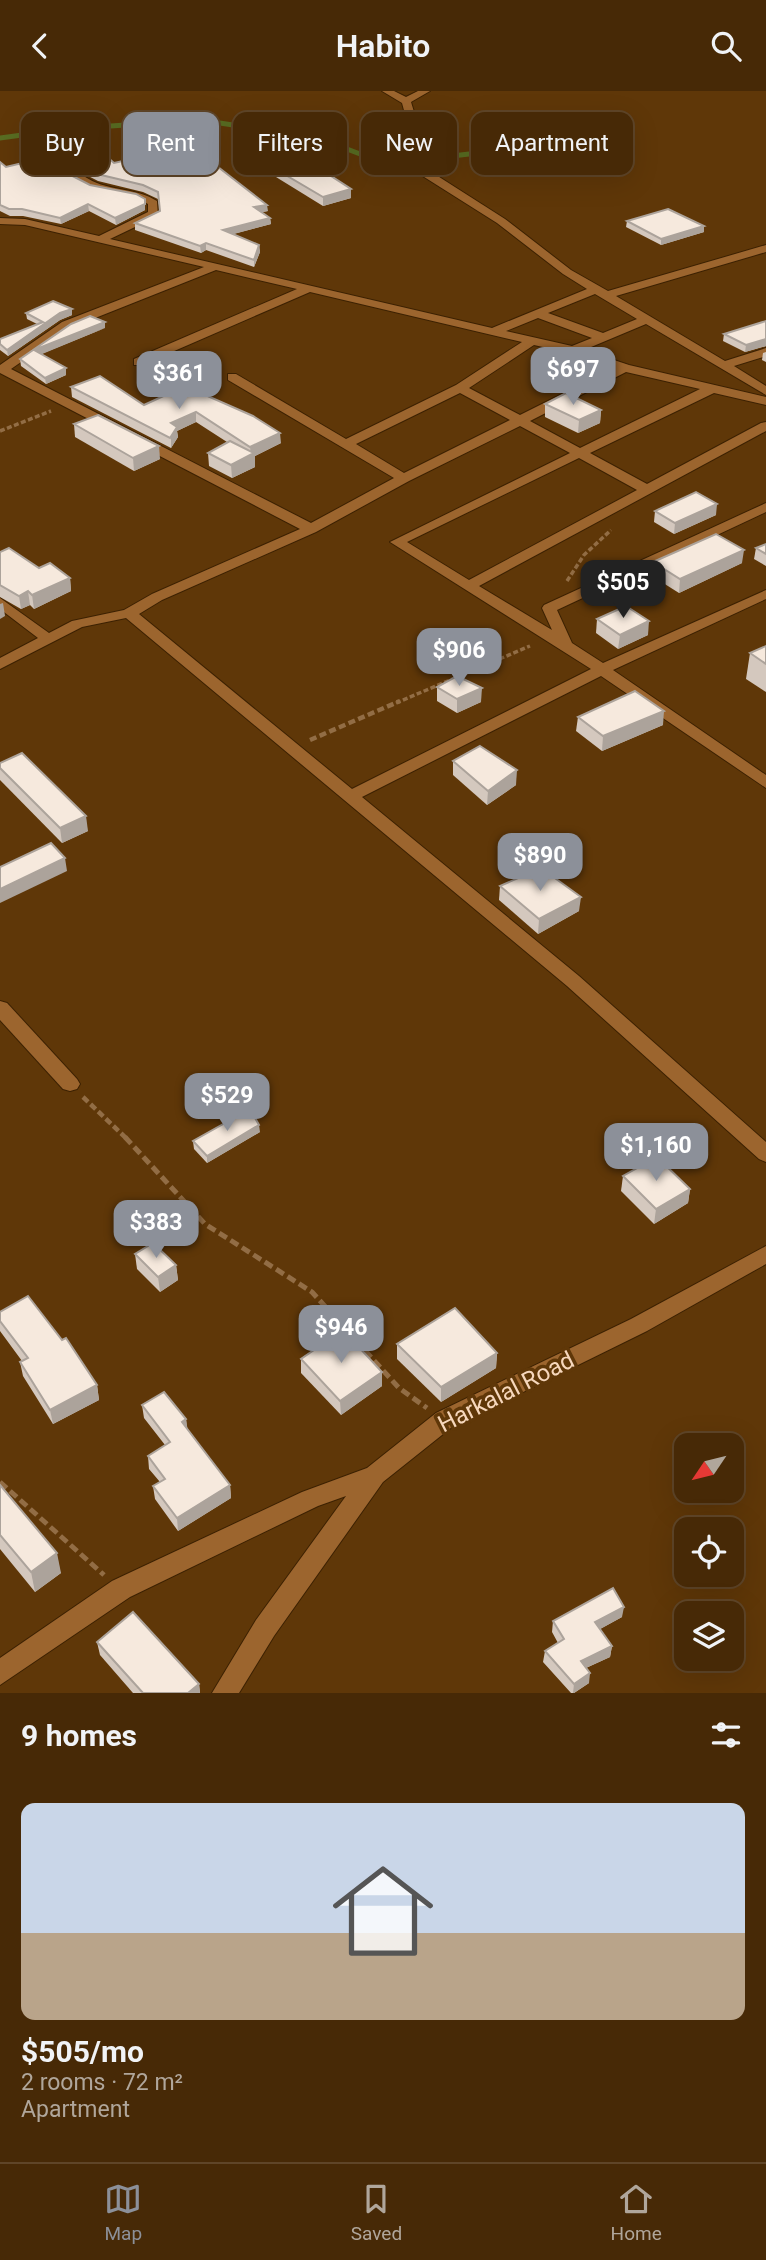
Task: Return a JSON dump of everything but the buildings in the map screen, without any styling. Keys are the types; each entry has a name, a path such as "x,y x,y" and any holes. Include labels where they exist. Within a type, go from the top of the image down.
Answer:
{"street":[{"path":"387,91 406,101 413,125 401,145 406,161 501,221 567,272 766,391"},
{"path":"406,101 425,91"},
{"path":"73,175 96,187 140,195 153,203 154,213 116,230 101,240"},
{"path":"0,221 25,222 573,350 625,368 766,401"},
{"path":"0,232 25,222"},
{"path":"492,332 536,313 600,293 766,249"},
{"path":"214,267 66,325 2,369 311,529"},
{"path":"138,362 307,289"},
{"path":"536,313 602,337"},
{"path":"573,350 645,320"},
{"path":"344,445 460,388 530,342"},
{"path":"722,366 766,352"},
{"path":"0,664 77,624 129,613 157,597 311,529 404,478 625,368"},
{"path":"232,377 404,478"},
{"path":"460,388 648,490"},
{"path":"713,389 397,542 559,641 766,783"},
{"path":"468,586 766,426"},
{"path":"559,641 549,608 766,507"},
{"path":"351,796 601,670 766,594"},
{"path":"0,602 49,640"},
{"path":"129,613 573,981 766,1154"},
{"path":"0,1008 70,1084"},
{"name":"Harkalal Road","path":"225,1693 265,1627 375,1475 444,1420 639,1325 766,1254"},
{"path":"0,1673 121,1589 310,1499 375,1475"}],"path":[{"path":"0,432 31,421 70,402"},
{"path":"549,608 584,555 612,530"},
{"path":"293,748 559,641"},
{"path":"70,1084 137,1149 205,1224 312,1292 399,1388 444,1420"},
{"path":"0,1482 121,1589"}],"waterway":[{"path":"0,138 66,129 200,120 318,138 368,157 426,159 471,154"}]}
